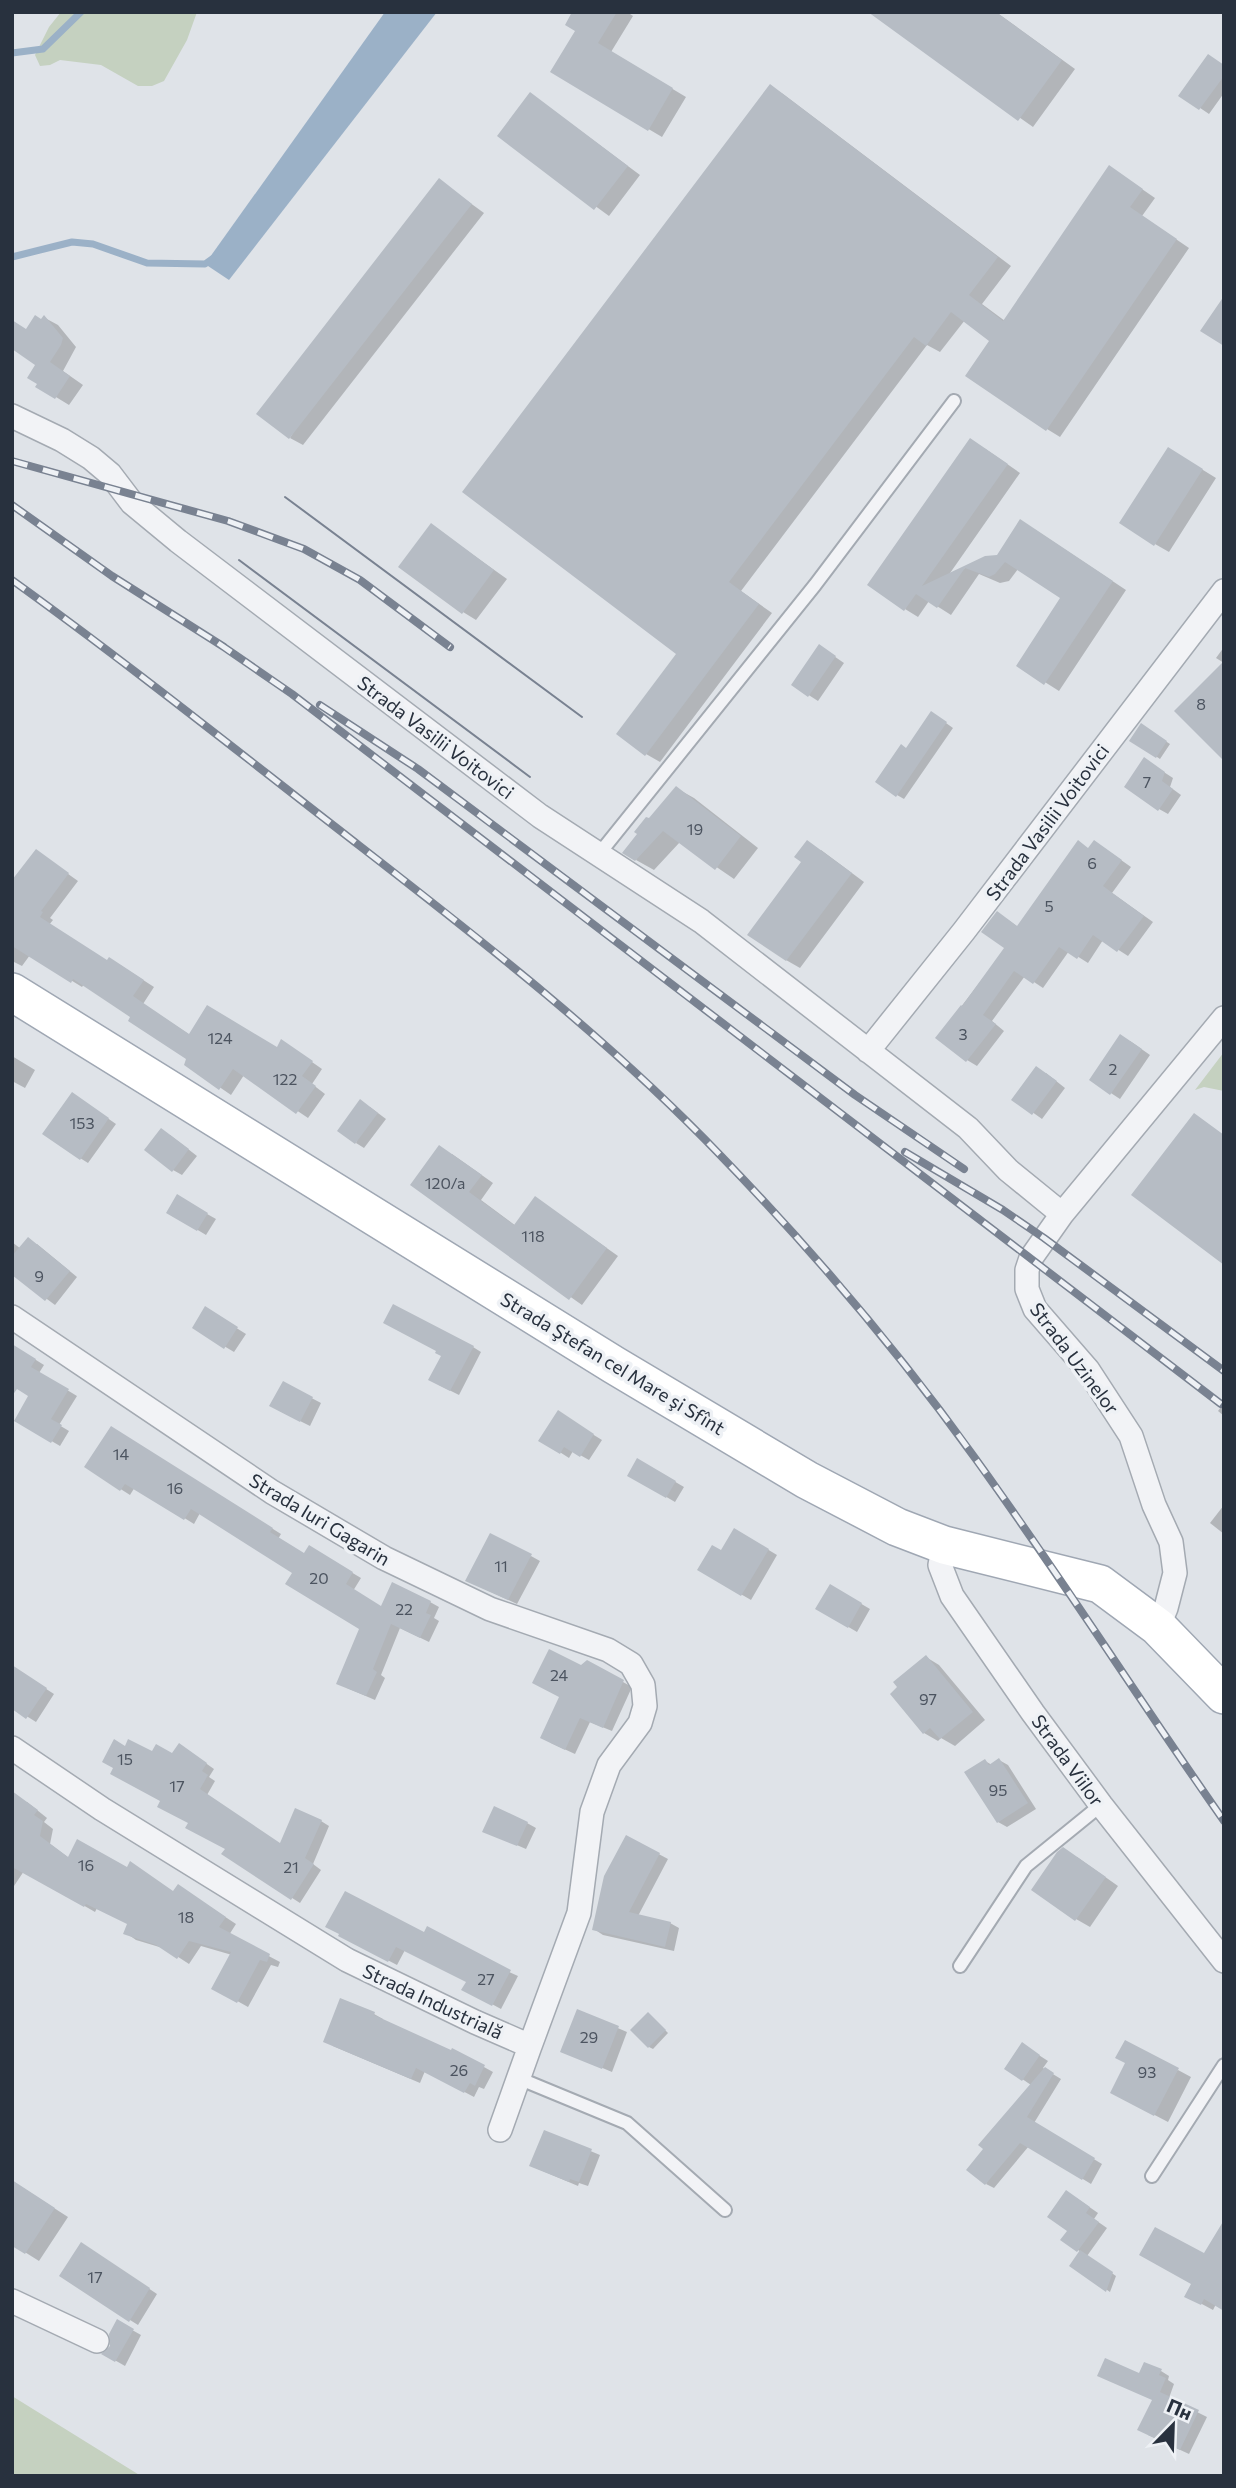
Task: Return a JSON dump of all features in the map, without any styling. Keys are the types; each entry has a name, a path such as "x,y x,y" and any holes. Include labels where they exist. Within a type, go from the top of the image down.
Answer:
{"main road":[{"name":"Strada Ştefan cel Mare şi Sfînt","path":"12,992 614,1365 796,1474 897,1527 944,1545 1100,1584 1158,1627 1224,1695"}],"street":[{"name":"Strada Vasilii Voitovici","path":"12,416 62,440 91,458 110,474 132,503 178,541 540,816 701,921 968,1128 1008,1170 1062,1214"},
{"name":"Strada Vasilii Voitovici","path":"868,1051 964,931 1224,591"},
{"name":"Strada Uzinelor","path":"1158,1627 1173,1581 1175,1558 1171,1542 1154,1505 1140,1457 1100,1388 1042,1320 1030,1300 1027,1270 1031,1258 1062,1214 1224,1018"},
{"name":"Strada Iuri Gagarin","path":"12,1317 272,1492 384,1558 490,1609 608,1650 631,1664 643,1685 645,1706 640,1723 609,1765 592,1812 579,1913 530,2046"},
{"name":"Strada Viilor","path":"944,1545 940,1565 952,1596 1101,1805 1224,1961"},
{"name":"Strada Industrială","path":"12,1748 102,1809 347,1960 530,2046"},
{"path":"500,2130 530,2046"},
{"path":"12,2301 97,2341"}],"lane":[{"path":"599,855 814,585 954,401"},
{"path":"960,1966 1026,1866 1101,1805"},
{"path":"1152,2176 1224,2065"},
{"path":"518,2078 627,2123 725,2210"}],"green space":[{"path":"61,12 197,12 187,40 164,81 152,86 138,86 101,65 60,60 40,66 35,55 49,27"},
{"path":"1224,1052 1224,1091 1204,1087 1195,1090"},
{"path":"12,2396 141,2476 12,2476"}],"water":[{"path":"385,12 437,12 229,280 205,264"}],"building":[{"path":"572,12 617,12 598,43 673,88 648,131 550,72 575,31 565,25"},
{"path":"868,12 996,12 1062,60 1018,121"},
{"path":"1208,54 1224,65 1224,76 1199,110 1178,96"},
{"path":"770,84 998,257 969,295 1003,321 1109,165 1143,189 1130,207 1177,239 1046,431 965,376 989,341 951,312 926,346 914,337 729,582 759,604 645,756 616,734 676,654 462,492"},
{"path":"530,92 628,166 594,210 497,136"},
{"path":"439,178 472,204 289,439 256,414"},
{"path":"1224,296 1224,346 1200,331"},
{"path":"35,315 41,319 44,315 63,338 50,362 70,376 55,399 35,387 37,384 27,378 35,365 12,349 12,320 26,329"},
{"path":"970,438 1008,464 922,586 985,556 997,555 1020,519 1113,581 1044,685 1016,666 1060,598 1005,562 989,577 965,568 937,608 916,594 904,611 867,585"},
{"path":"1168,447 1203,469 1154,546 1119,523"},
{"path":"431,523 494,570 462,614 398,567"},
{"path":"819,644 836,656 808,697 791,685"},
{"path":"1224,661 1224,761 1174,711"},
{"path":"931,711 947,722 896,797 875,782 901,744 906,748"},
{"path":"1141,723 1167,741 1156,758 1129,741"},
{"path":"1144,757 1165,772 1162,781 1173,789 1158,811 1124,787"},
{"path":"676,786 741,836 715,870 663,831 635,861 622,853 646,817 649,818"},
{"path":"807,840 852,873 786,961 747,935 801,862 794,857"},
{"path":"1078,840 1088,848 1094,840 1122,860 1103,886 1144,916 1117,952 1093,935 1077,959 1059,947 1033,984 1014,971 983,1015 996,1024 966,1062 935,1038 1004,948 981,932 997,911 1017,926"},
{"path":"36,849 69,873 41,911 43,912 40,917 144,980 133,996 189,1034 207,1005 277,1047 281,1039 313,1061 302,1076 316,1086 296,1114 233,1069 219,1090 184,1065 186,1059 128,1021 130,1017 73,979 71,983 12,946 12,880"},
{"path":"1120,1034 1142,1049 1110,1095 1089,1080"},
{"path":"1036,1066 1057,1081 1032,1115 1011,1100"},
{"path":"72,1092 109,1118 80,1160 42,1134"},
{"path":"360,1099 378,1113 355,1144 337,1131"},
{"path":"1194,1113 1224,1135 1224,1265 1131,1195"},
{"path":"161,1128 189,1149 172,1172 144,1150"},
{"path":"439,1145 482,1175 469,1192 514,1225 535,1196 607,1248 569,1300 410,1185"},
{"path":"177,1194 208,1213 197,1231 166,1213"},
{"path":"28,1237 70,1271 45,1301 12,1275 12,1256"},
{"path":"393,1304 474,1346 450,1391 428,1380 441,1356 383,1323"},
{"path":"205,1306 238,1327 224,1349 192,1328"},
{"path":"12,1344 36,1359 31,1367 69,1389 51,1419 62,1425 51,1443 14,1421 28,1396 17,1389 12,1396"},
{"path":"283,1381 313,1397 300,1422 269,1406"},
{"path":"558,1410 594,1434 580,1457 564,1447 560,1454 538,1441"},
{"path":"111,1426 273,1528 270,1532 304,1553 309,1545 353,1572 346,1584 381,1606 392,1582 431,1601 426,1613 431,1615 420,1638 391,1624 373,1669 377,1672 366,1696 336,1684 359,1629 285,1584 292,1573 191,1509 184,1520 125,1484 120,1491 84,1467"},
{"path":"637,1458 676,1481 666,1498 627,1476"},
{"path":"734,1528 769,1549 741,1596 697,1570 712,1545 721,1550"},
{"path":"490,1533 532,1554 508,1600 465,1581"},
{"path":"830,1584 862,1603 848,1628 815,1609"},
{"path":"549,1649 581,1665 587,1660 624,1680 603,1728 580,1718 565,1750 540,1738 559,1697 532,1683"},
{"path":"926,1655 973,1712 940,1739 930,1728 923,1734 890,1694 897,1687 893,1682"},
{"path":"12,1665 47,1688 26,1719 12,1709"},
{"path":"114,1739 125,1746 128,1739 152,1751 156,1744 172,1753 179,1743 207,1763 202,1771 208,1775 200,1789 280,1843 295,1808 322,1820 305,1858 314,1864 291,1900 221,1854 225,1849 185,1828 188,1823 157,1807 160,1801 110,1774 113,1768 102,1762"},
{"path":"999,1758 1028,1803 997,1823 964,1772 985,1759 989,1765"},
{"path":"12,1791 38,1810 34,1815 43,1821 40,1836 68,1857 77,1839 127,1867 130,1861 173,1891 178,1884 226,1917 219,1927 270,1954 267,1962 260,1960 237,2003 211,1989 231,1952 189,1941 177,1959 156,1945 123,1934 127,1924 86,1904 84,1907 12,1867"},
{"path":"494,1806 528,1822 517,1846 482,1832"},
{"path":"626,1835 660,1853 629,1912 671,1922 665,1947 592,1930 604,1876"},
{"path":"1063,1847 1106,1877 1075,1921 1031,1890"},
{"path":"345,1891 424,1932 427,1926 511,1970 492,2006 461,1990 466,1982 396,1947 388,1962 325,1927"},
{"path":"340,1998 485,2065 475,2086 470,2083 464,2093 416,2068 411,2079 323,2042"},
{"path":"577,2009 619,2026 602,2069 560,2052"},
{"path":"648,2012 666,2030 648,2048 630,2030"},
{"path":"1125,2040 1179,2068 1154,2116 1110,2093 1125,2063 1115,2058"},
{"path":"1022,2042 1040,2055 1022,2081 1004,2069"},
{"path":"1045,2067 1054,2073 1027,2117 1095,2158 1082,2180 1020,2143 985,2185 966,2170 983,2149 978,2145"},
{"path":"544,2130 592,2149 579,2182 570,2179 569,2182 529,2166"},
{"path":"12,2180 55,2208 25,2254 12,2246"},
{"path":"1066,2190 1090,2207 1086,2213 1099,2222 1077,2252 1060,2240 1067,2231 1047,2217"},
{"path":"1224,2220 1224,2311 1204,2299 1201,2305 1184,2297 1191,2284 1139,2255 1155,2227 1204,2253"},
{"path":"81,2242 150,2288 129,2322 59,2276"},
{"path":"1080,2250 1113,2272 1106,2292 1069,2266"},
{"path":"117,2319 134,2329 115,2362 101,2354 110,2346 109,2334"},
{"path":"1105,2358 1139,2373 1144,2362 1162,2369 1159,2375 1166,2378 1160,2392 1199,2410 1180,2450 1137,2430 1152,2400 1097,2376"}],"waterway":[{"path":"12,53 43,49 81,12"},
{"path":"12,257 72,242 93,244 147,263 205,264 212,259"}],"tram line":[{"path":"285,497 582,717"},
{"path":"239,560 530,777"}],"railway":[{"path":"12,461 228,521 304,549 360,580 450,647"},
{"path":"12,505 112,576 224,647"},
{"path":"12,580 181,706 492,950 633,1070 721,1156 854,1302 946,1418 1224,1821"},
{"path":"218,643 292,694 1221,1404"},
{"path":"320,705 418,769 855,1095 964,1169"},
{"path":"905,1152 1003,1210 1044,1238 1224,1371"}]}
